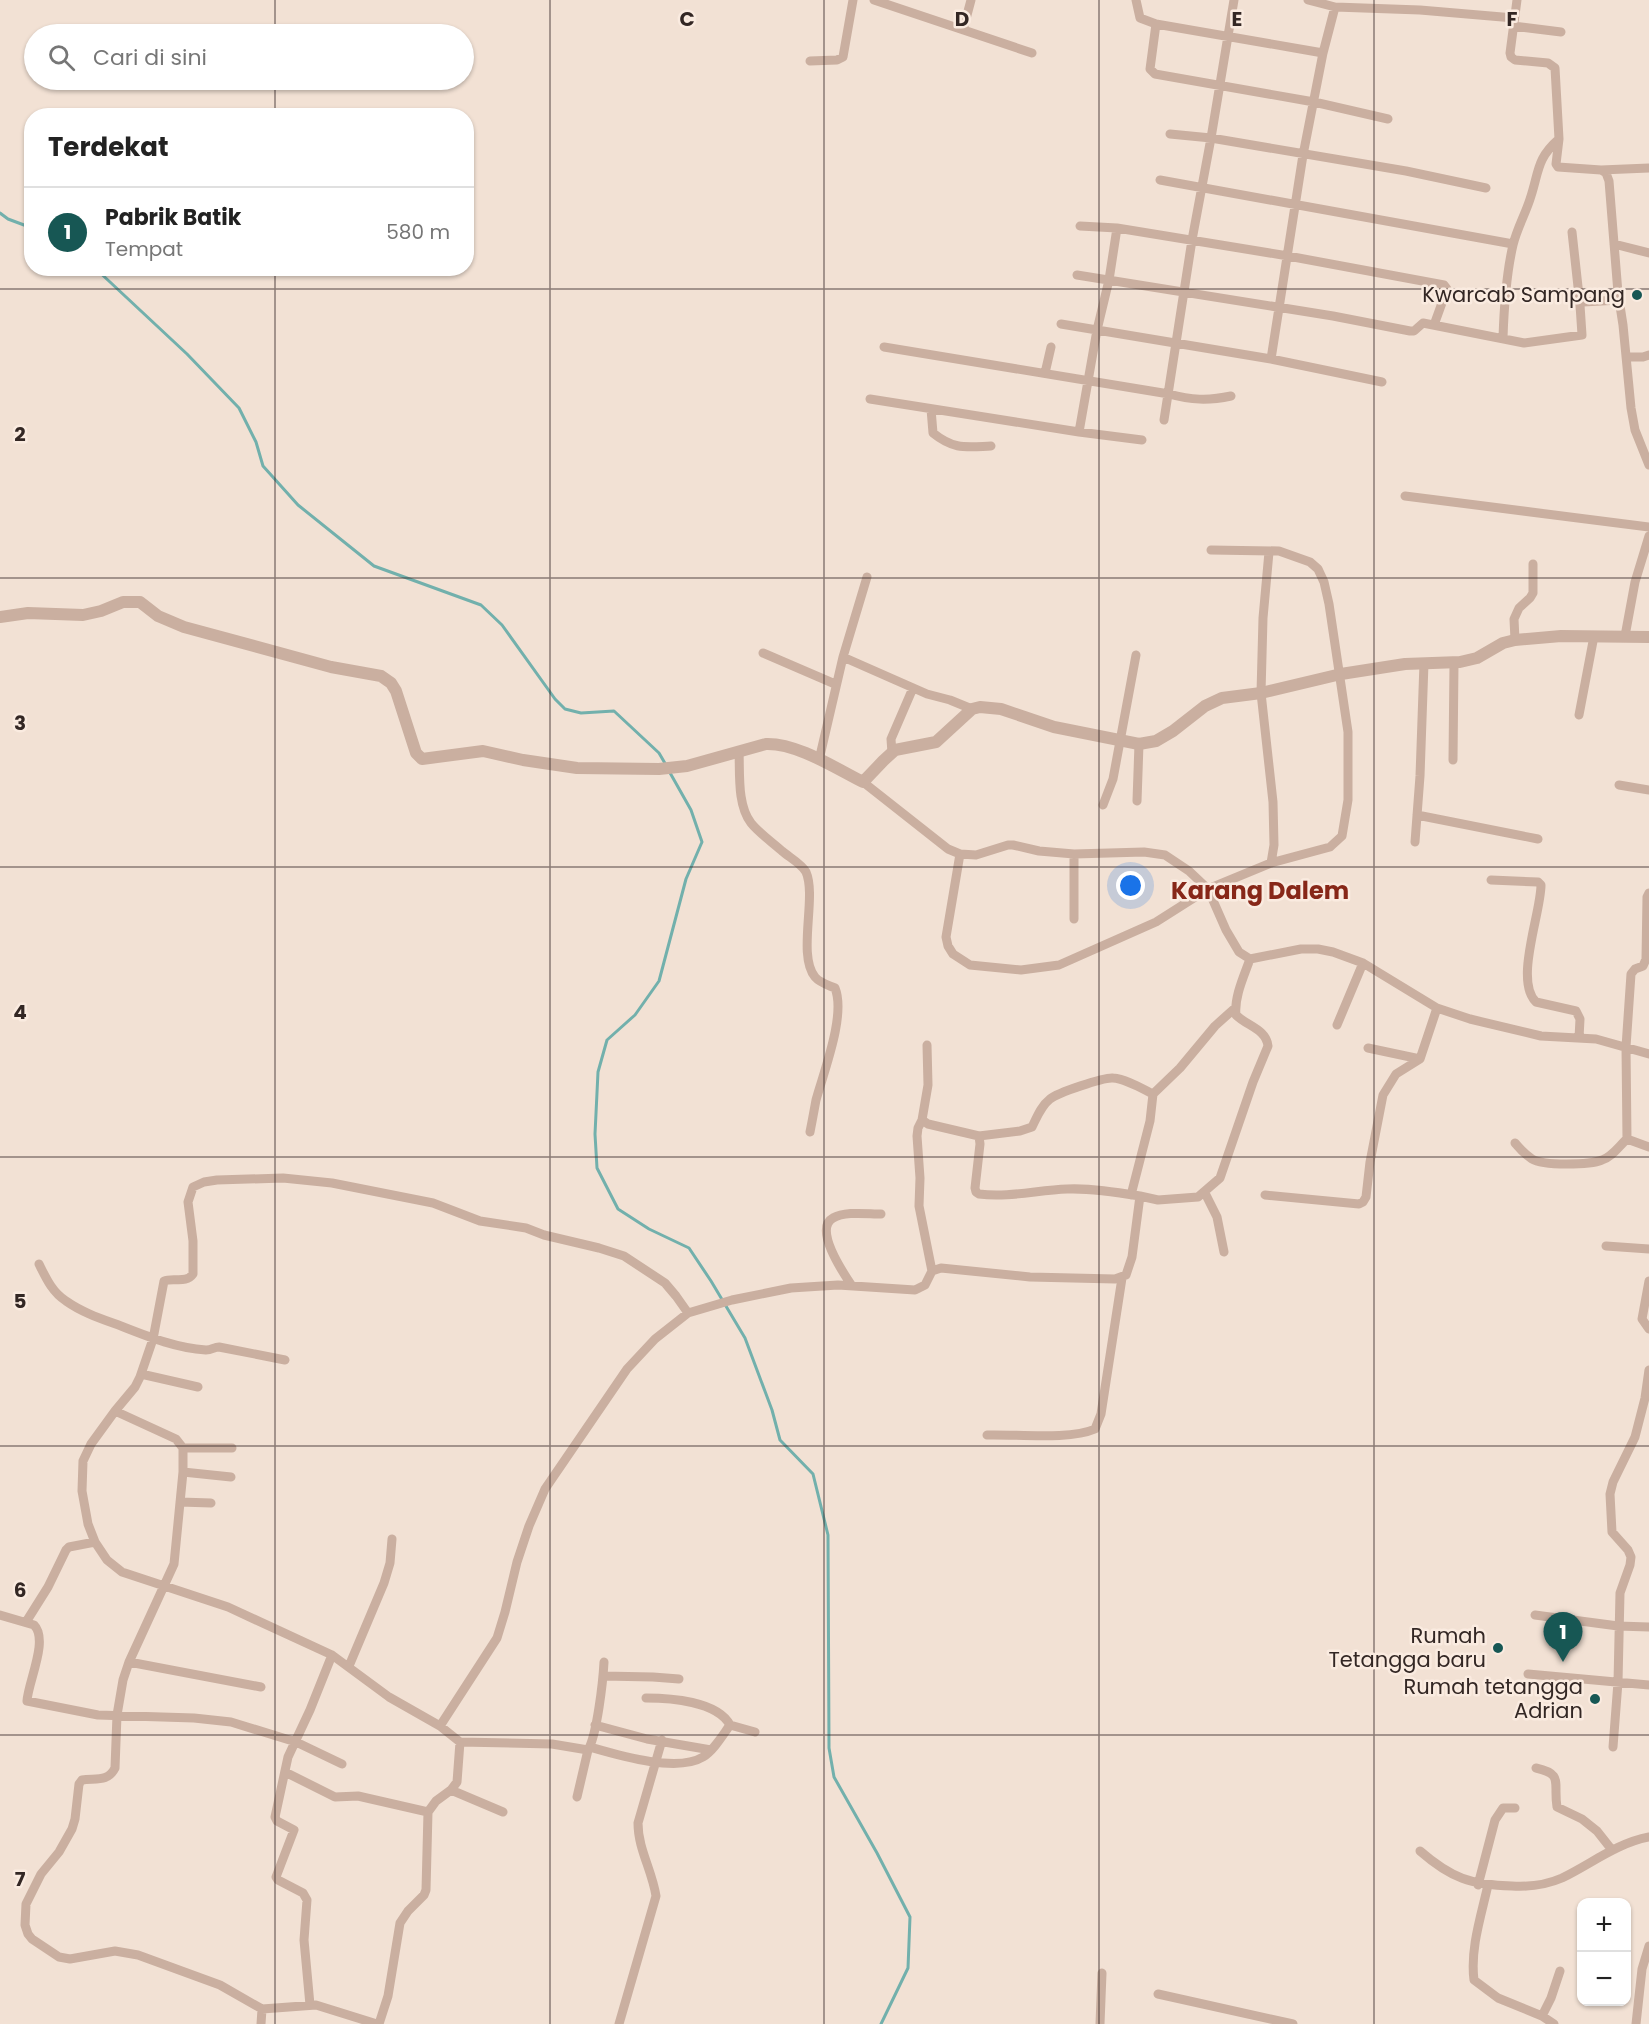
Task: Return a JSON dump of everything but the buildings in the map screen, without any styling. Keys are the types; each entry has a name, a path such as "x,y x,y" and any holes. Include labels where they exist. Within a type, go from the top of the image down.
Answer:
{"street":[{"path":"810,61 837,60 843,57 853,0"},
{"path":"874,0 1032,53"},
{"path":"963,30 971,0"},
{"path":"1136,0 1140,18 1156,24 1323,53"},
{"path":"1164,420 1192,240 1212,138 1234,0"},
{"path":"1309,0 1335,7 1420,10 1514,22 1561,32"},
{"path":"1420,10 1421,0"},
{"path":"1517,0 1511,57 1515,60 1550,63 1555,68 1559,139 1555,161 1558,167 1601,170 1649,168"},
{"path":"1270,358 1303,155 1323,53 1335,7"},
{"path":"1156,24 1150,69 1155,75 1314,102 1388,119"},
{"path":"1170,134 1212,138 1406,171 1486,188"},
{"path":"1503,338 1504,305 1513,244 1532,196 1542,159 1559,139"},
{"path":"1601,170 1606,173 1609,181 1619,300 1635,430 1649,465"},
{"path":"1160,180 1513,244"},
{"path":"1080,226 1117,228 1192,240 1444,285 1447,290 1446,297 1434,325"},
{"path":"1079,432 1117,228"},
{"path":"1077,274 1410,331 1414,331 1423,322 1524,343 1582,335 1572,232"},
{"path":"1614,244 1649,253"},
{"path":"1580,305 1583,302 1619,300"},
{"path":"1061,324 1270,358 1382,382"},
{"path":"1045,373 1051,346"},
{"path":"884,347 1198,400 1213,400 1231,396"},
{"path":"1627,357 1649,355"},
{"path":"870,399 1142,440"},
{"path":"931,409 933,433 945,442 965,447 991,446"},
{"path":"1405,496 1649,527"},
{"path":"1625,636 1635,582 1649,536"},
{"path":"960,855 946,937 948,946 953,954 970,965 1021,970 1059,966 1156,922 1208,890 1271,863 1330,847 1342,836 1348,800 1348,732 1341,674 1324,582 1318,569 1310,562 1295,555 1279,551 1211,550"},
{"path":"1269,552 1262,626 1261,693 1273,802 1274,845 1271,863"},
{"path":"1515,640 1514,619 1519,608 1533,593 1533,564"},
{"path":"819,760 843,657 867,576"},
{"path":"0,617 28,613 82,615 101,611 123,602 140,602 158,616 184,627 331,667 373,673 386,678 391,683 401,703 416,753 422,759 483,751 577,768 660,769 677,767 766,744 795,747 863,782 940,843 960,855 982,855 1008,845 1074,854 1154,853 1165,855 1189,871 1208,890 1239,952 1250,959 1301,949 1333,952 1363,963 1437,1008 1470,1019 1556,1038 1596,1039 1649,1054"},
{"path":"863,782 892,753 902,748 936,742 972,709 986,707 1001,709 1054,727 1139,744 1156,741 1173,731 1204,706 1222,698 1261,693 1341,674 1424,663 1454,663 1477,658 1503,643 1515,640 1562,636 1649,637"},
{"path":"1579,715 1594,636"},
{"path":"763,653 836,684"},
{"path":"1103,805 1113,779 1136,655"},
{"path":"843,657 913,688 972,709"},
{"path":"1415,842 1424,663"},
{"path":"1453,760 1454,663"},
{"path":"892,753 891,739 913,688"},
{"path":"1137,801 1139,744"},
{"path":"739,751 744,808 751,823 805,870 810,885 807,930 809,960 814,976 835,988 838,996 826,1072 816,1100 810,1132"},
{"path":"1618,785 1649,790"},
{"path":"1417,815 1538,839"},
{"path":"1074,854 1074,919"},
{"path":"1491,880 1538,882 1541,885 1527,962 1529,992 1536,1002 1576,1011 1580,1019 1579,1038"},
{"path":"1515,1143 1534,1160 1587,1163 1601,1161 1627,1139 1626,1047 1630,974 1643,966 1646,959 1647,897 1649,893"},
{"path":"979,1137 975,1188 979,1194 1067,1189 1158,1200 1198,1197 1205,1193 1220,1178 1268,1046 1268,1039 1262,1032 1236,1015 1235,1008 1250,959"},
{"path":"1337,1025 1363,963"},
{"path":"987,1435 1068,1434 1095,1429 1101,1414 1122,1278 1129,1271 1132,1257 1136,1196 1153,1094 1180,1068 1215,1026 1235,1008"},
{"path":"1265,1195 1359,1204 1363,1202 1366,1197 1383,1095 1396,1074 1420,1059 1437,1008"},
{"path":"440,1726 497,1638 517,1562 545,1489 632,1364 667,1328 688,1313 732,1300 791,1288 852,1286 915,1290 925,1284 932,1271 919,1206 920,1178 917,1137 928,1085 927,1045"},
{"path":"1368,1048 1420,1059"},
{"path":"922,1120 928,1124 979,1137 1032,1127 1043,1106 1052,1097 1102,1078 1114,1078 1153,1094"},
{"path":"1627,1139 1649,1147"},
{"path":"688,1313 676,1296 654,1275 624,1256 526,1228 480,1221 432,1203 301,1179 234,1178 197,1184 190,1193 188,1202 193,1241 193,1274 186,1280 164,1281 153,1339 141,1374 135,1387 91,1444 83,1461 81,1476 84,1506 88,1524 96,1542 107,1560 122,1572 228,1607 332,1655 389,1697 440,1726 460,1742 552,1744 655,1762 689,1763 704,1757 730,1725"},
{"path":"1205,1193 1217,1217 1224,1252"},
{"path":"852,1286 829,1248 827,1223 831,1218 842,1215 880,1214"},
{"path":"1606,1246 1649,1249"},
{"path":"39,1264 47,1281 65,1301 92,1316 177,1346 209,1350 219,1347 285,1360"},
{"path":"932,1271 941,1268 955,1268 1030,1277 1122,1278"},
{"path":"1649,1284 1642,1319 1649,1329"},
{"path":"1613,1747 1618,1682 1620,1593 1630,1565 1630,1557 1628,1550 1612,1532 1610,1494 1613,1482 1635,1437 1647,1398 1649,1370"},
{"path":"141,1374 198,1387"},
{"path":"115,1411 176,1439 183,1448 183,1472 174,1564 123,1680 117,1715 115,1768 106,1779 82,1780 72,1829 41,1874 26,1904 24,1915 28,1934 32,1939 59,1957 70,1959 115,1951 138,1955 220,1985 262,2009 310,2005 337,2010 378,2024 390,1988 400,1923 408,1911 420,1901 426,1890 428,1812 436,1801 455,1786 458,1777 460,1742"},
{"path":"183,1448 232,1448"},
{"path":"183,1472 231,1478"},
{"path":"180,1502 212,1503"},
{"path":"349,1666 384,1583 390,1563 392,1539"},
{"path":"26,1622 48,1587 66,1550 69,1547 96,1542"},
{"path":"0,1615 26,1622 37,1628 39,1643 27,1701 98,1715 194,1718 231,1722 296,1742 342,1764"},
{"path":"1535,1615 1618,1626 1649,1627"},
{"path":"310,2005 304,1940 307,1900 303,1893 276,1877 294,1831 275,1819 288,1758 332,1655"},
{"path":"129,1662 261,1687"},
{"path":"577,1797 595,1725 604,1662"},
{"path":"1528,1674 1649,1685"},
{"path":"603,1676 679,1679"},
{"path":"646,1698 673,1698 715,1710 726,1718 730,1725 755,1732"},
{"path":"595,1725 626,1734 711,1750"},
{"path":"619,2024 656,1896 654,1878 638,1836 638,1822 662,1740"},
{"path":"1536,1768 1550,1772 1554,1776 1557,1807 1582,1819 1597,1831 1612,1850"},
{"path":"285,1772 335,1797 358,1796 428,1812"},
{"path":"451,1790 503,1812"},
{"path":"1515,1808 1503,1808 1495,1820 1483,1885 1472,1969 1474,1980 1498,1998 1542,2016 1554,2024"},
{"path":"1420,1851 1433,1863 1454,1875 1483,1885 1523,1886 1544,1884 1561,1878 1632,1840 1649,1837"},
{"path":"1636,2024 1642,1969 1649,1946"},
{"path":"1542,2016 1560,1971"},
{"path":"1100,2024 1102,1973"},
{"path":"1158,1994 1293,2024"},
{"path":"261,2024 262,2009"}],"waterway":[{"path":"0,213 24,225"},
{"path":"104,276 187,354 239,408 256,442 263,466 298,505 374,566 481,605 502,625 555,699 565,709 581,713 614,711 659,753 666,765"},
{"path":"669,771 691,810 702,842 686,879 659,981 635,1015 607,1040 598,1072 595,1134 597,1168 618,1209 649,1229 689,1248 745,1338 772,1410 780,1440 813,1474 828,1535 829,1748 834,1777 910,1917 908,1968 881,2024"}],"place":[{"name":"Kwarcab Sampang","path":"1637,295"},
{"name":"Rumah Tetangga baru","path":"1498,1648"},
{"name":"Pabrik Batik","path":"1563,1662"},
{"name":"Rumah tetangga Adrian","path":"1595,1699"}],"district":[{"name":"Karang Dalem","path":"1260,891"}]}
